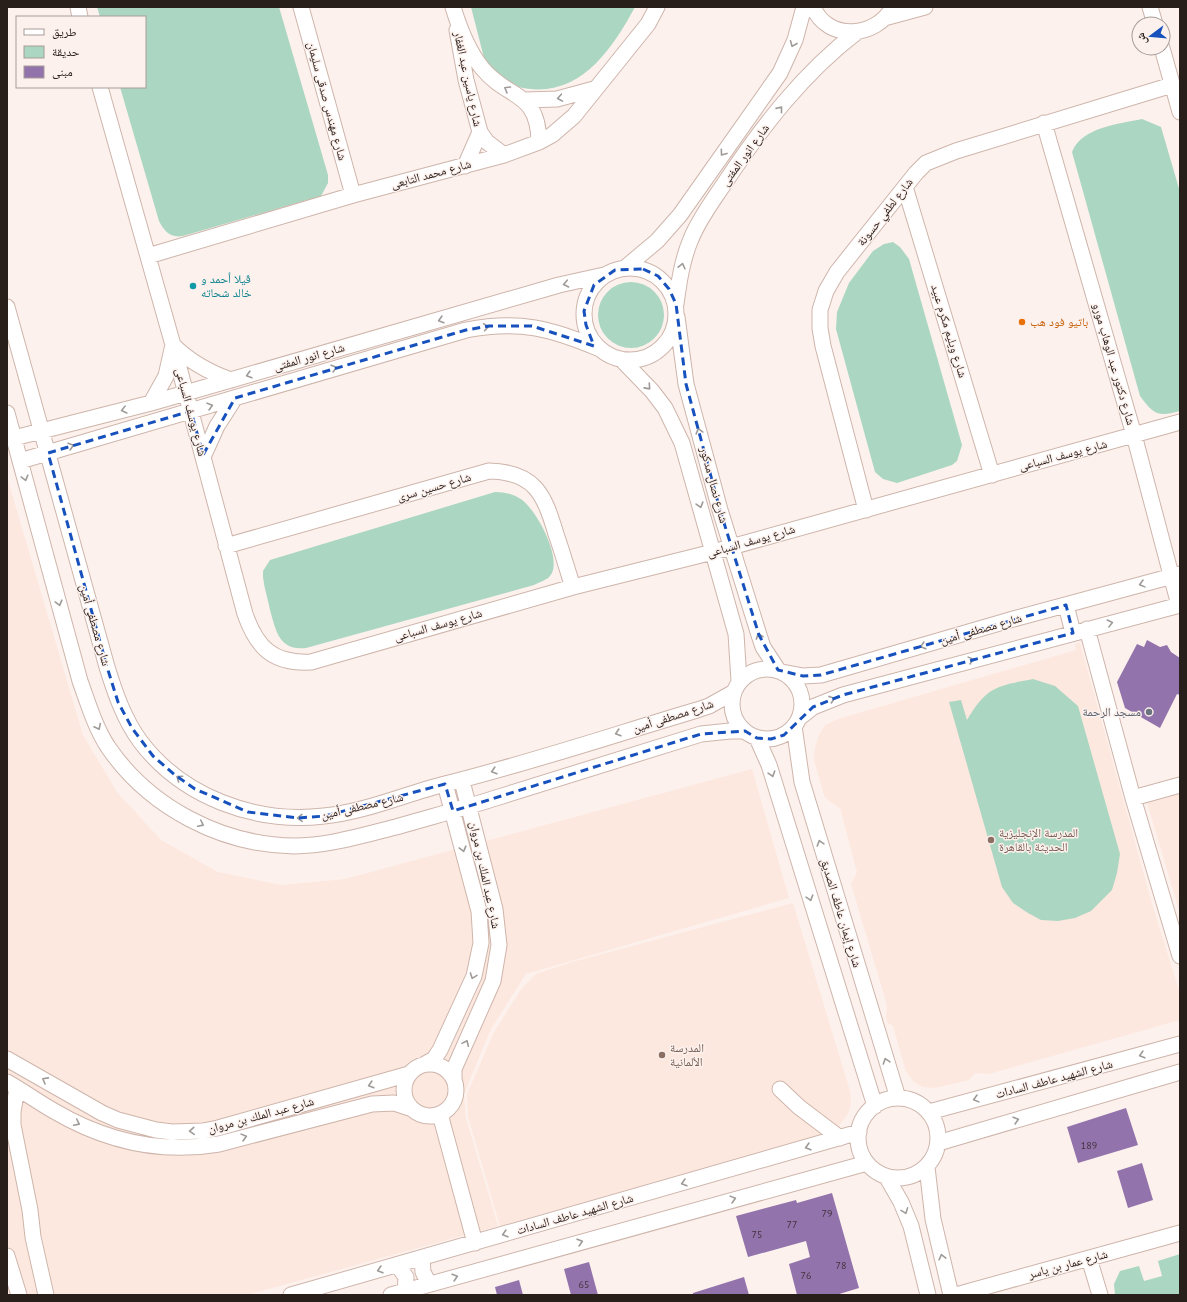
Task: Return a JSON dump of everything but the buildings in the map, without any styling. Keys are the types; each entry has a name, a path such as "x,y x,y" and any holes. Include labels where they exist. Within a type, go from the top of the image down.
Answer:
{"street":[{"name":"شارع مهندس صدقى سليمان","path":"301,7 353,195"},
{"name":"شارع محمد التابعى","path":"148,256 353,195 504,155 539,142 552,135 574,116 594,89 648,24 657,7"},
{"name":"شارع انور المفتى","path":"626,268 657,241 680,215 780,73 795,40 804,7"},
{"path":"813,7 825,22 840,30 857,32 869,30 879,24 891,12 925,7"},
{"name":"شارع ياسين عبد الغفار","path":"455,12 472,52 482,68 494,80 525,100 533,110 536,118 539,142"},
{"name":"شارع ياسين عبد الغفار","path":"455,12 461,56 475,118 480,132 487,142 504,155"},
{"name":"شارع انور المفتى","path":"676,311 682,264 691,237 737,164 757,137 810,73 828,55 857,32"},
{"path":"1164,56 1180,112"},
{"name":"شارع لطفي حسونة","path":"866,510 823,346 820,328 820,310 826,292 837,272 926,163 939,157 1044,123 1172,85"},
{"name":"شارع يوسف السباعى","path":"100,88 173,344 245,614 252,633 262,647 278,658 294,663 311,662 572,587 713,552 1180,422"},
{"path":"525,100 557,99 594,89"},
{"name":"شارع دكتور عبد الوهاب مورو","path":"1044,123 1176,575 1180,605"},
{"path":"464,166 480,132"},
{"name":"شارع ويليم مكرم عبيد","path":"905,187 992,475"},
{"path":"626,268 643,269 658,276 669,289 676,311 671,336 658,351 647,357 634,360 621,359 600,349 591,338 586,325 584,311 591,291 604,276 615,270 626,268"},
{"name":"شارع انور المفتى","path":"14,438 151,403 559,285 604,276"},
{"name":"شارع مصطفى أمين","path":"7,307 118,702 140,741 153,756 175,775 195,789 228,805 255,813 298,818 325,816 462,781 697,710 714,703 736,687"},
{"name":"شارع نصال مدكور","path":"676,311 686,384 731,546 763,647 780,671"},
{"name":"شارع انور المفتى","path":"20,461 466,330 489,326 532,326 575,338 600,349"},
{"path":"151,403 166,376 173,344 199,367 231,380"},
{"name":"شارع نصال مدكور","path":"621,359 652,391 676,427 682,443 736,634 736,687"},
{"path":"203,457 217,426 235,398"},
{"name":"شارع مصطفى أمين","path":"7,413 80,681 93,716 108,746 129,772 152,794 180,814 216,832 250,842 295,846 328,843 470,807 701,734 730,731 751,735"},
{"name":"شارع حسين سرى","path":"226,546 489,471 505,471 528,481 542,493 549,509 572,587"},
{"name":"شارع مصطفى أمين","path":"780,671 804,676 821,675 1176,575"},
{"path":"751,735 771,739 784,735 813,707 843,695 1180,605"},
{"path":"1066,606 1080,631 1133,798 1180,956"},
{"path":"797,722 802,705 800,692 793,680 780,671 767,668 757,670 747,674 736,687 732,706 736,720 751,735 769,765 875,1106"},
{"name":"شارع إيمان عاطف الصديق","path":"797,722 802,782 898,1098"},
{"name":"شارع عبد الملك بن مروان","path":"12,1085 54,1112 91,1129 127,1142 157,1147 182,1148 218,1144 372,1104 394,1103 412,1109 426,1116 440,1114 453,1102 456,1091 454,1069 493,981 499,945 495,909 470,807 462,781"},
{"name":"شارع عبد الملك بن مروان","path":"7,1059 118,1120 156,1130 187,1132 218,1128 409,1074 413,1070 434,1059 440,1050 474,976 481,943 479,911 446,784"},
{"path":"1133,798 1180,785"},
{"path":"851,1032 876,1028"},
{"name":"شارع الشهيد عاطف السادات","path":"928,1112 1180,1044"},
{"path":"425,1064 439,1065 445,1069 454,1080"},
{"path":"938,1143 1180,1072"},
{"path":"409,1074 404,1086 404,1093 408,1104 412,1109"},
{"path":"12,1085 14,1106 13,1125 30,1210 33,1237 46,1295"},
{"path":"780,1089 792,1101 840,1138"},
{"path":"54,1112 65,1091"},
{"path":"898,1098 920,1104 928,1112 937,1126 938,1143 934,1156 927,1167 908,1177 897,1178 886,1176 876,1171 867,1163 861,1153 859,1132 862,1122 875,1106 886,1100 898,1098"},
{"path":"440,1114 475,1243"},
{"name":"شارع الشهيد عاطف السادات","path":"291,1295 859,1132"},
{"path":"400,1294 429,1284 867,1163"},
{"path":"927,1167 933,1219 951,1295"},
{"path":"886,1176 901,1202 911,1226 928,1295"},
{"name":"شارع عمار بن ياسر","path":"956,1295 1180,1233"},
{"path":"7,1256 19,1295"},
{"path":"422,1258 423,1272 429,1284"},
{"path":"1089,1258 1100,1295"},
{"path":"397,1265 406,1277 400,1294"}],"highlighted area":[{"path":"643,269 658,276 669,289 676,304 686,384 720,510 759,635 778,670 803,676 821,675 1066,605 1073,633 843,695 813,707 784,735 771,739 757,738 745,731 701,734 453,811 445,784 325,816 298,818 248,812 195,789 175,775 153,756 132,728 118,702 107,667 48,453 191,411 203,455 235,398 466,330 489,326 532,326 594,346 586,325 584,311 594,285 615,270"}],"shaded area":[{"path":"7,477 83,735 117,792 161,840 218,872 281,885 345,879 752,769 789,898 526,974 491,1029 464,1094 466,1118 498,1226 247,1295 7,1295"},
{"name":"المدرسة الإنجليزية الحديثة بالقاهرة","path":"1080,643 1151,900 1180,994 1180,1020 989,1074 975,1073 969,1080 935,1088 923,1087 914,1082 906,1072 893,1026 887,1022 887,1005 851,884 857,872 840,808 825,798 814,760 815,748 819,735 825,725 838,719 1076,650 1075,644"},
{"path":"1180,789 1180,914 1146,799"},
{"name":"المدرسة الألمانية","path":"793,903 850,1091 851,1104 848,1114 838,1127 830,1133 500,1226 468,1117 467,1094 494,1032 522,988 536,974 572,962"}],"green space":[{"path":"97,7 279,7 328,175 328,183 321,196 183,236 175,236 168,233 159,221 120,88 146,88 146,16 100,16"},
{"path":"471,7 635,7 614,41 603,56 589,70 574,80 558,87 539,89 514,86 493,75 487,69"},
{"path":"1142,119 1161,127 1180,192 1180,411 1166,414 1153,411 1140,396 1072,152 1084,137 1092,132 1112,125"},
{"path":"893,242 900,247 909,259 962,445 957,461 952,465 897,483 883,479 875,472 836,329 837,312 849,283 873,251 884,244"},
{"path":"624,282 638,282 650,287 659,296 664,308 662,328 655,339 638,348 624,348 612,343 603,334 598,322 598,308 603,296 612,287"},
{"path":"495,492 514,495 519,498 533,511 540,522 551,546 553,558 553,568 547,579 534,585 306,648 290,646 284,643 280,638 272,618 265,589 263,571 270,560"},
{"path":"1033,679 1055,686 1078,706 1120,854 1112,890 1091,911 1075,918 1058,921 1041,920 1028,913 1013,903 1002,887 949,702 961,700 967,720 981,700 994,689"},
{"path":"1180,1254 1180,1295 1115,1295 1114,1284 1120,1271 1139,1266 1144,1281 1162,1276 1158,1261"}],"place":[{"name":"ڤيلا أحمد و خالد شحاته","path":"193,286"},
{"name":"باتيو فود هب","path":"1022,322"},
{"name":"مسجد الرحمة","path":"1149,712"},
{"name":"المدرسة الإنجليزية الحديثة بالقاهرة","path":"991,840"},
{"name":"المدرسة الألمانية","path":"662,1055"}]}
